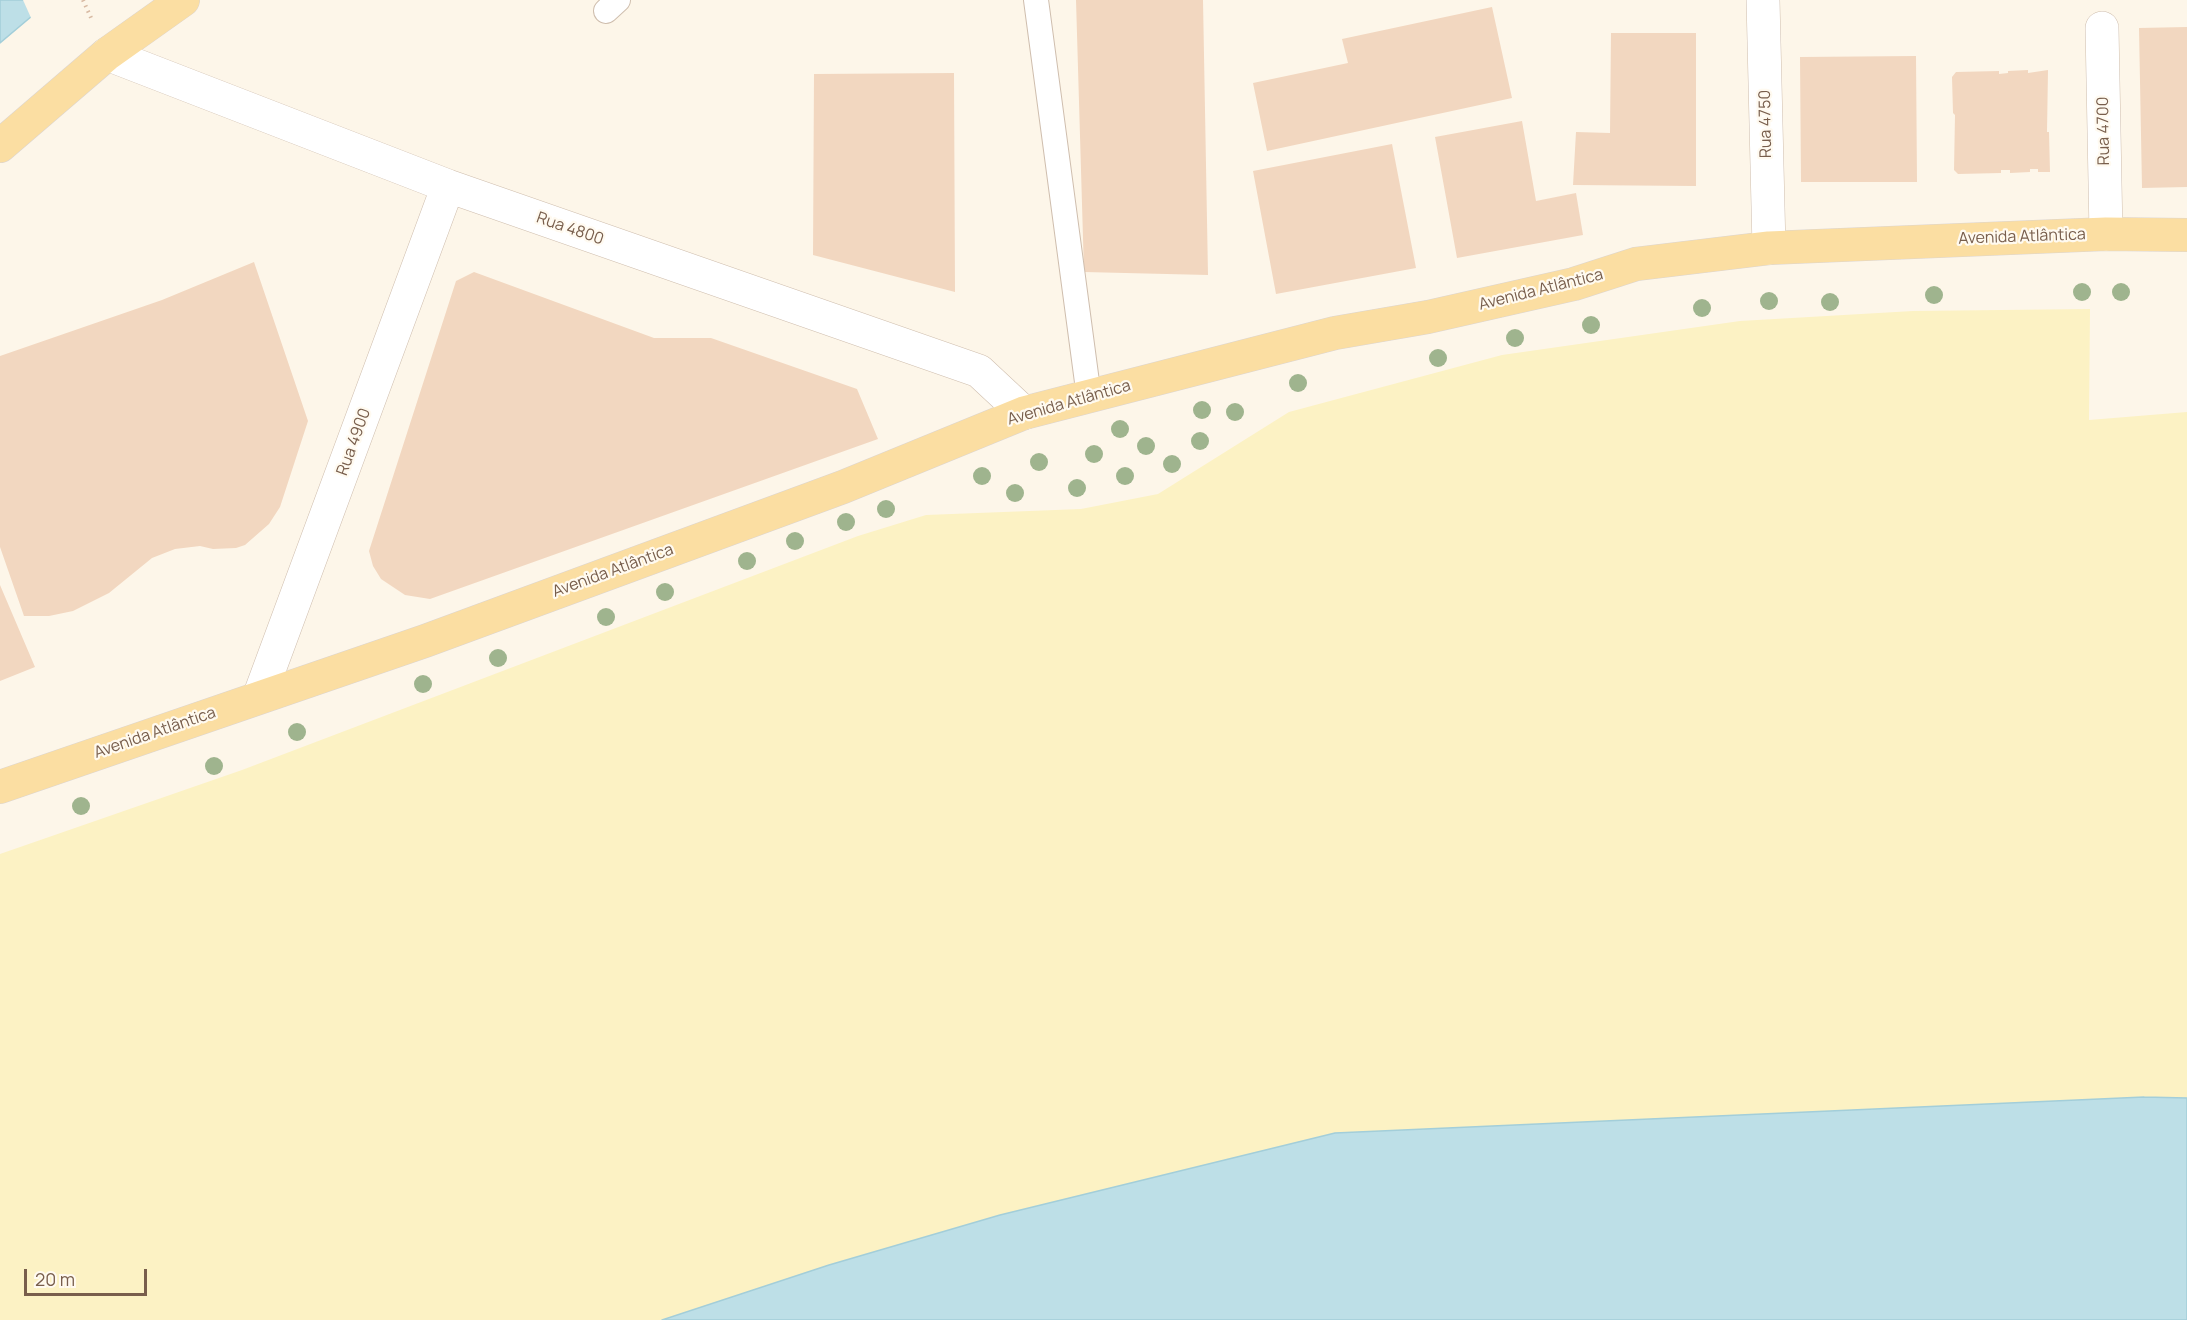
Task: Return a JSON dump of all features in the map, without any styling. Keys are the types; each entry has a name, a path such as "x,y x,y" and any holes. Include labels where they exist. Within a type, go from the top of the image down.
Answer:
{"main road":[{"path":"0,146 107,54 183,0"},
{"name":"Avenida Atlântica","path":"0,788 425,641 843,487 1024,413 1335,333 1428,317 1574,284 1636,264 1768,248 2106,234 2187,234"}],"street":[{"name":"Rua 4750","path":"1763,0 1768,248"},
{"name":"Rua 4700","path":"2102,28 2106,234"},
{"name":"Rua 4800","path":"107,54 448,186 979,371 1024,413"},
{"name":"Rua 4900","path":"259,697 448,186"}],"lane":[{"path":"1036,0 1089,397"}],"path":[{"path":"83,0 92,19"}],"sand":[{"path":"2090,309 2089,420 2187,412 2187,1098 2144,1097 1502,1127 829,1265 662,1320 0,1320 0,854 242,770 858,536 926,515 1081,509 1158,494 1289,412 1502,355 1740,321 1913,311"}],"water":[{"path":"0,0 51,0 0,43"},
{"path":"2144,1097 2187,1098 2187,1320 662,1320 829,1265 1000,1215 1335,1133"}],"pier":[{"path":"23,0 54,0 32,20"}],"building":[{"path":"1076,0 1203,0 1208,275 1084,272"},
{"path":"1492,7 1512,98 1267,151 1253,83 1348,63 1342,39"},
{"path":"2187,27 2187,187 2142,188 2139,28"},
{"path":"1611,33 1696,33 1696,186 1573,185 1576,132 1610,133"},
{"path":"1916,56 1917,182 1801,182 1800,57"},
{"path":"2028,70 2028,73 2048,70 2047,132 2049,132 2050,172 2030,169 2030,172 2010,173 2010,170 2001,170 2001,173 1958,174 1954,170 1955,115 1953,113 1952,77 1956,72 1999,71 1999,74"},
{"path":"954,73 955,292 813,255 814,74"},
{"path":"1522,121 1536,201 1576,193 1583,235 1457,258 1435,137"},
{"path":"1392,144 1416,268 1276,294 1253,171"},
{"path":"254,262 308,421 280,507 269,524 245,545 236,548 213,549 200,546 175,549 152,558 109,593 73,611 49,616 24,616 0,547 0,356 162,300"},
{"path":"474,272 654,338 711,338 857,389 878,439 430,599 405,595 381,579 373,566 369,551 456,281"},
{"path":"0,585 35,667 0,681"}]}
